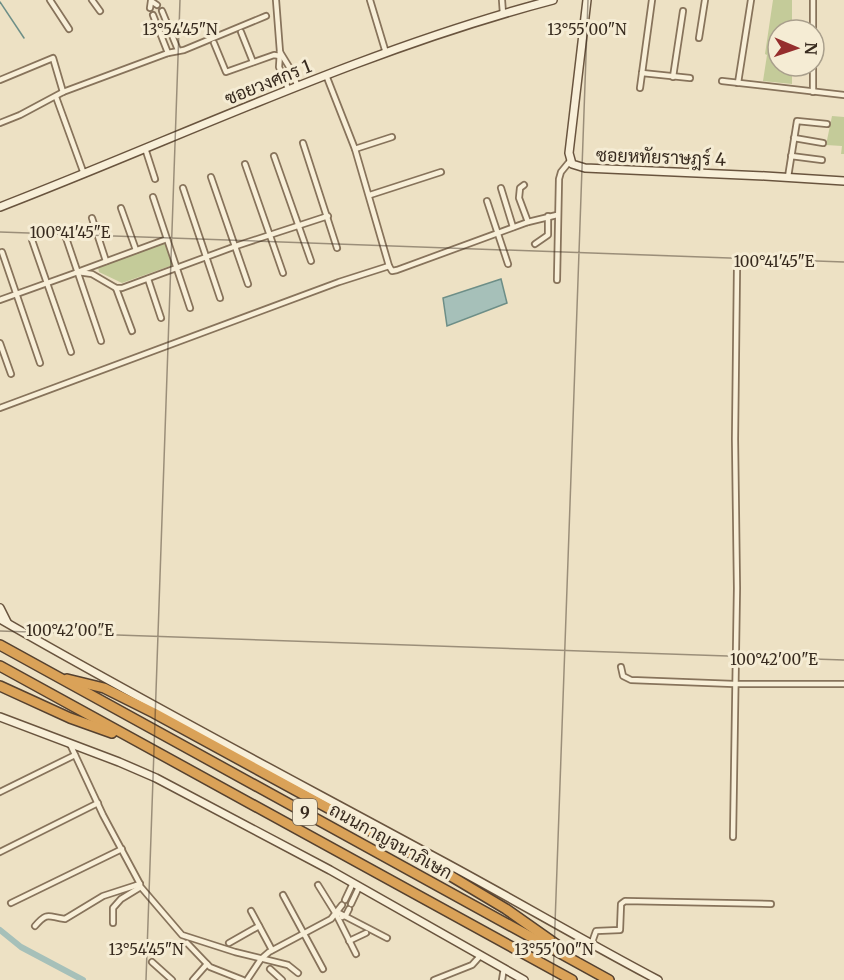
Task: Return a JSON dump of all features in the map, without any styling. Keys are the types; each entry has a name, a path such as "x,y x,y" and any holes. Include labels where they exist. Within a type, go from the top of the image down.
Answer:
{"highway":[{"name":"ถนนกาญจนาภิเษก","path":"0,645 609,980"},
{"name":"ถนนกาญจนาภิเษก","path":"0,666 572,980"},
{"path":"59,677 104,688 154,713 429,863 551,939 590,970"},
{"path":"0,686 70,718 139,743"},
{"path":"289,788 334,828"}],"main road":[{"name":"ซอยวงศกร 1","path":"0,207 297,85 537,2 553,0"},
{"name":"ซอยหทัยราษฎร์ 4","path":"587,0 569,153 572,164 585,168 844,181"},
{"path":"0,608 7,623"},
{"path":"0,619 658,980"},
{"path":"0,717 156,778 356,885 524,980"}],"street":[{"path":"50,0 69,29"},
{"path":"92,0 100,11"},
{"path":"150,8 151,0 158,5"},
{"path":"276,0 279,67 288,89"},
{"path":"370,0 386,53"},
{"path":"502,0 503,14"},
{"path":"640,88 652,0"},
{"path":"699,38 705,0"},
{"path":"738,83 751,0"},
{"path":"813,0 813,18"},
{"path":"673,77 683,10"},
{"path":"162,11 178,50"},
{"path":"153,15 168,52"},
{"path":"0,123 63,92 168,52 195,45 266,16"},
{"path":"241,32 253,62"},
{"path":"214,43 226,72 280,54"},
{"path":"280,54 293,73 297,85"},
{"path":"0,80 53,58 63,92"},
{"path":"642,73 690,78"},
{"path":"326,75 355,150 392,271 513,227 557,215"},
{"path":"813,78 813,92"},
{"path":"722,81 844,95"},
{"path":"56,97 84,174"},
{"path":"788,177 797,121 827,124"},
{"path":"355,150 392,137"},
{"path":"794,138 823,143"},
{"path":"303,143 337,248"},
{"path":"145,148 154,179"},
{"path":"274,156 311,261"},
{"path":"791,156 822,160"},
{"path":"557,280 559,179 570,160"},
{"path":"245,164 283,273"},
{"path":"370,195 441,172"},
{"path":"212,177 248,284"},
{"path":"524,186 520,188 519,198 528,222"},
{"path":"183,188 220,298"},
{"path":"501,189 513,227"},
{"path":"153,197 190,308"},
{"path":"487,201 508,264"},
{"path":"121,208 136,250"},
{"path":"78,272 92,274 116,288 122,288 236,246 328,216"},
{"path":"535,244 548,235 548,216"},
{"path":"92,218 106,261"},
{"path":"63,230 101,341"},
{"path":"0,300 167,239"},
{"path":"32,240 70,352"},
{"path":"2,252 40,363"},
{"path":"0,408 339,282 389,266"},
{"path":"733,837 737,588 735,428 737,269"},
{"path":"148,279 161,318"},
{"path":"116,288 132,331"},
{"path":"0,343 10,374"},
{"path":"621,667 623,676 631,680 734,684 844,684"},
{"path":"70,744 140,885 182,935 288,965 298,973"},
{"path":"0,792 75,755"},
{"path":"0,852 98,803"},
{"path":"11,903 122,849"},
{"path":"113,923 112,914 116,903 140,885"},
{"path":"35,926 45,916 53,915 65,919 103,896 140,885"},
{"path":"318,885 337,915 356,954"},
{"path":"187,943 207,964 230,976 245,980 261,959 272,950 337,915 356,885"},
{"path":"344,917 350,907 356,885"},
{"path":"283,895 323,969"},
{"path":"591,945 596,931 620,930 623,901 771,904"},
{"path":"251,911 272,950"},
{"path":"337,915 387,938"},
{"path":"228,943 258,926"},
{"path":"350,941 366,933"},
{"path":"434,980 472,965 481,956"},
{"path":"152,962 172,980"},
{"path":"193,980 207,964"},
{"path":"502,980 504,968"},
{"path":"270,969 282,980"}],"green space":[{"path":"773,0 792,0 792,18 770,18"},
{"path":"766,62 766,78 792,78 792,84 763,81"},
{"path":"832,116 844,117 844,154 841,154 842,146 826,145"},
{"path":"165,243 173,265 122,283 99,272 98,267"}],"water":[{"path":"501,279 507,303 447,326 443,298"}],"waterway":[{"path":"0,2 24,38"},
{"path":"0,930 21,947 83,980"}]}
